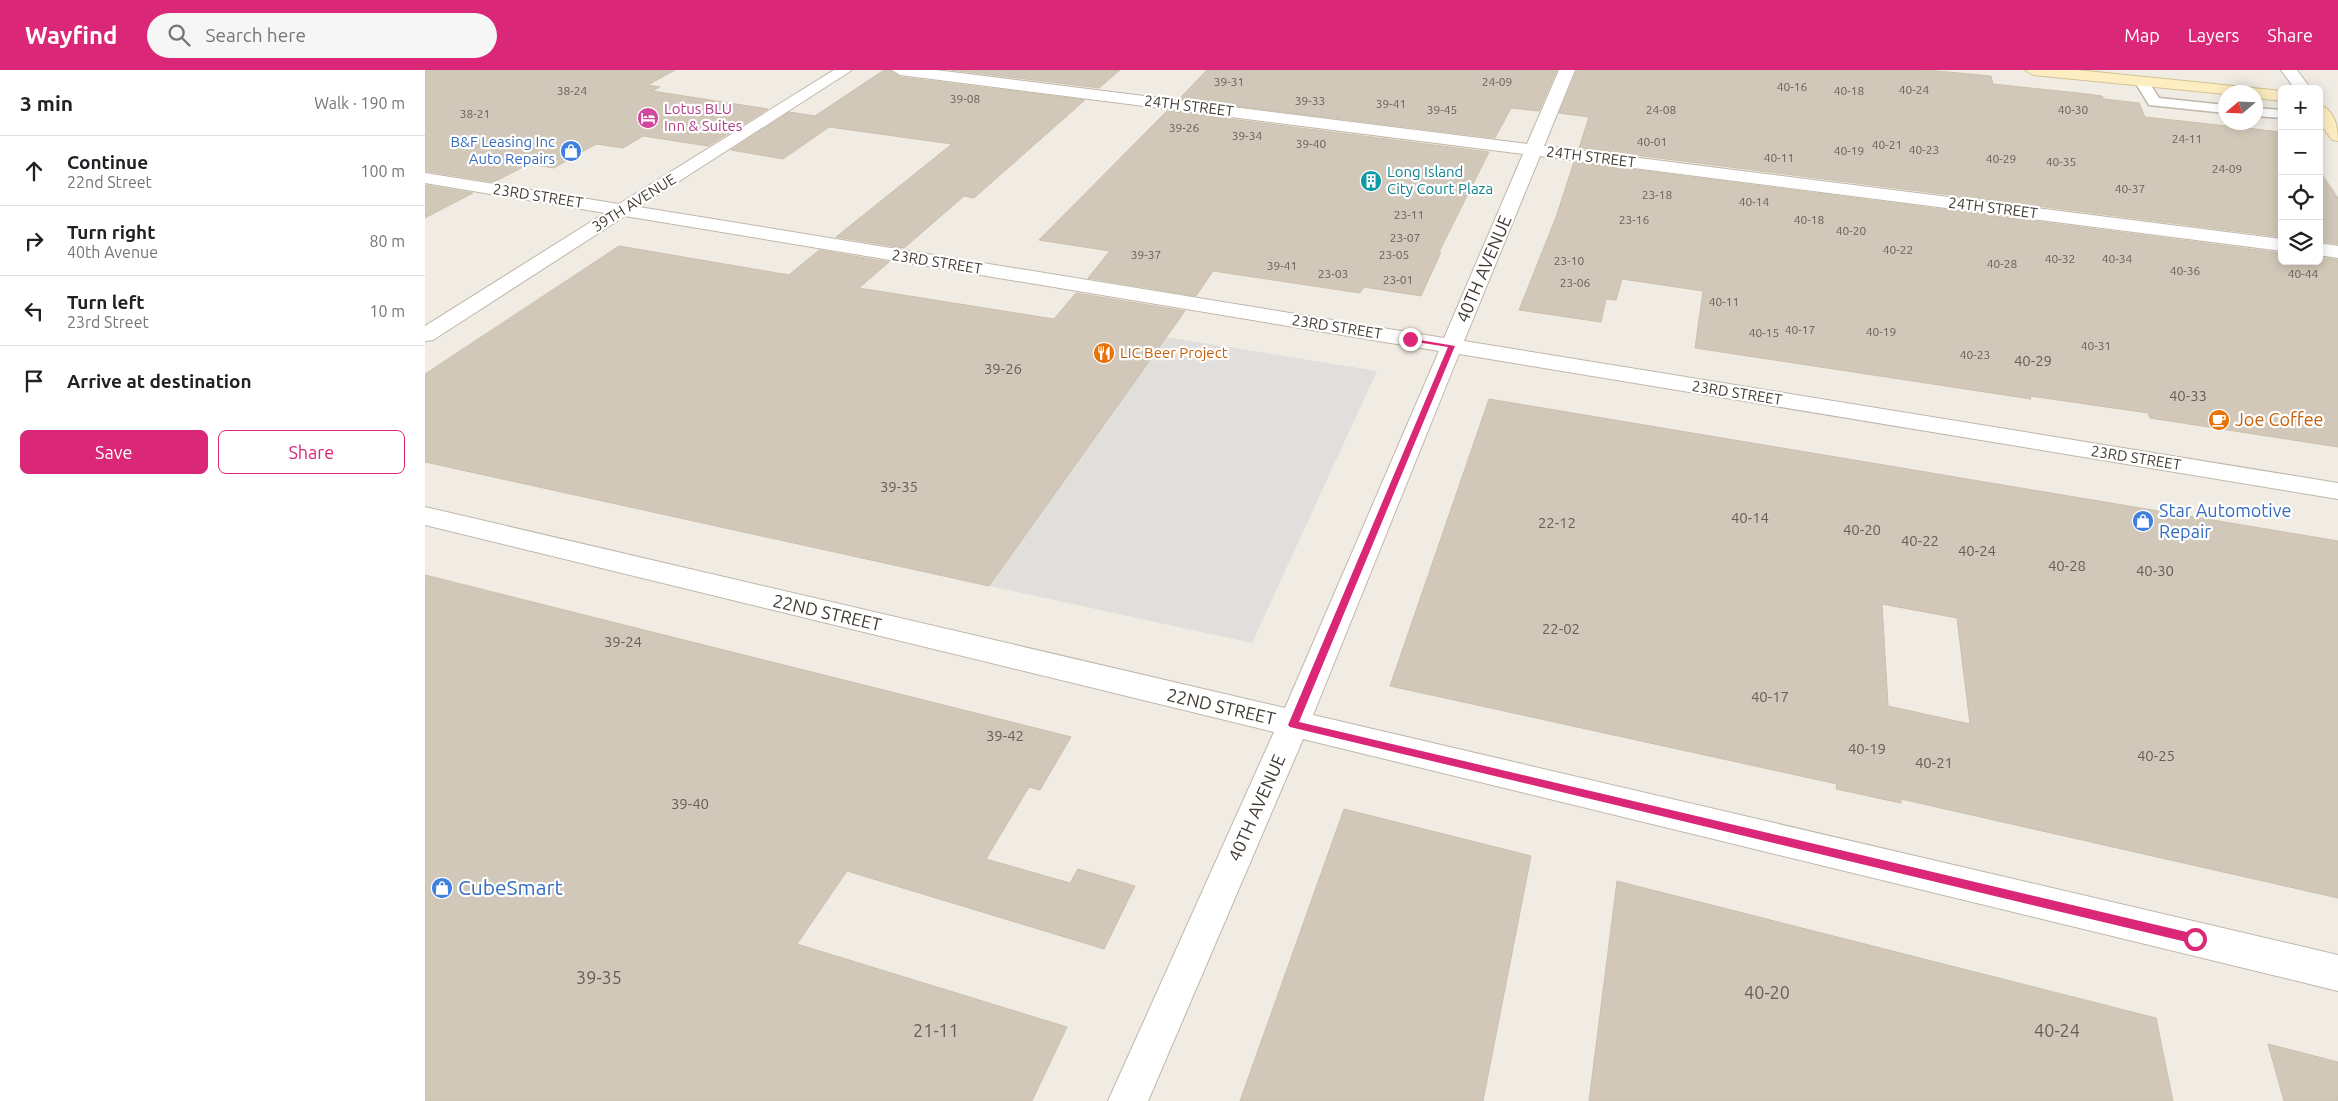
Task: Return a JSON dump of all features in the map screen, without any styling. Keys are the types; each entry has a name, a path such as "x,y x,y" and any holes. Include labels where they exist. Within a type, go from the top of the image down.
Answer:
{"street":[{"name":"39TH AVENUE","path":"425,335 843,70"},
{"name":"24TH STREET","path":"900,70 2278,244"},
{"name":"40TH AVENUE","path":"1128,1101 1293,725 1567,70"},
{"path":"2033,70 2218,89"},
{"path":"2289,70 2300,85"},
{"path":"2263,94 2278,96"},
{"path":"2323,111 2338,136"},
{"name":"23RD STREET","path":"425,178 2338,491"},
{"path":"2323,250 2338,252"},
{"name":"22ND STREET","path":"425,516 1293,725 2338,973"}],"lane":[{"path":"2143,82 2154,102 2218,108"},
{"path":"2263,113 2278,114"}],"shaded area":[{"path":"1166,337 1377,371 1252,643 989,586"}],"building":[{"path":"425,70 675,70 648,85 660,87 652,91 768,109 708,146 643,136 623,148 596,144 554,168 529,164 494,182 425,171"},
{"path":"884,70 890,70 900,77 1085,100 974,198 964,196 904,248 836,237 952,144 829,127 783,159 731,150 789,112 815,116"},
{"path":"951,70 1120,70 1099,88"},
{"path":"1207,70 1557,70 1539,111 1511,108 1495,138 1179,99"},
{"path":"1577,70 1927,70 1991,76 1993,84 2087,94 2102,96 2104,99 2139,103 2145,117 2218,125 2218,130 2278,132 2278,236 1579,148 1589,117 1559,113"},
{"path":"1167,111 1489,152 1439,252 1441,252 1421,296 1364,287 1360,293 1213,271 1196,296 1088,278 1110,251 1039,240"},
{"path":"1574,162 2278,252 2278,265 2323,265 2323,258 2338,260 2338,447 2150,418 2148,413 2030,396 2031,399 1695,348 1703,291 1622,279 1616,300 1606,299 1601,322 1519,310 1556,217"},
{"path":"2323,176 2338,198 2338,244 2323,242"},
{"path":"425,185 473,193 425,218"},
{"path":"619,246 789,275 819,250 889,262 859,288 1054,319 1076,293 1185,311 989,586 425,462 425,374"},
{"path":"1489,399 2338,541 2338,898 1901,799 1901,803 1836,789 1837,784 1390,686","holes":["1882,604 1957,618 1970,724 1888,706"]},
{"path":"425,575 1071,737 1040,790 1029,787 986,859 1070,883 1078,869 1135,886 1104,949 847,871 797,944 1067,1027 1032,1101 425,1101"},
{"path":"1344,809 1531,856 1483,1101 1240,1101"},
{"path":"1617,881 2156,1018 2173,1101 1589,1101"},
{"path":"2268,1044 2338,1062 2338,1101 2284,1101"}],"place":[{"name":"Lotus BLU Inn & Suites","path":"648,118"},
{"name":"B&F Leasing Inc Auto Repairs","path":"571,151"},
{"name":"Long Island City Court Plaza","path":"1371,181"},
{"name":"LIC Beer Project","path":"1104,353"},
{"name":"Joe Coffee","path":"2219,420"},
{"name":"Star Automotive Repair","path":"2143,521"},
{"name":"CubeSmart","path":"442,888"}],"route":[{"path":"1410,339 1452,346 1293,725 2195,939"}]}
